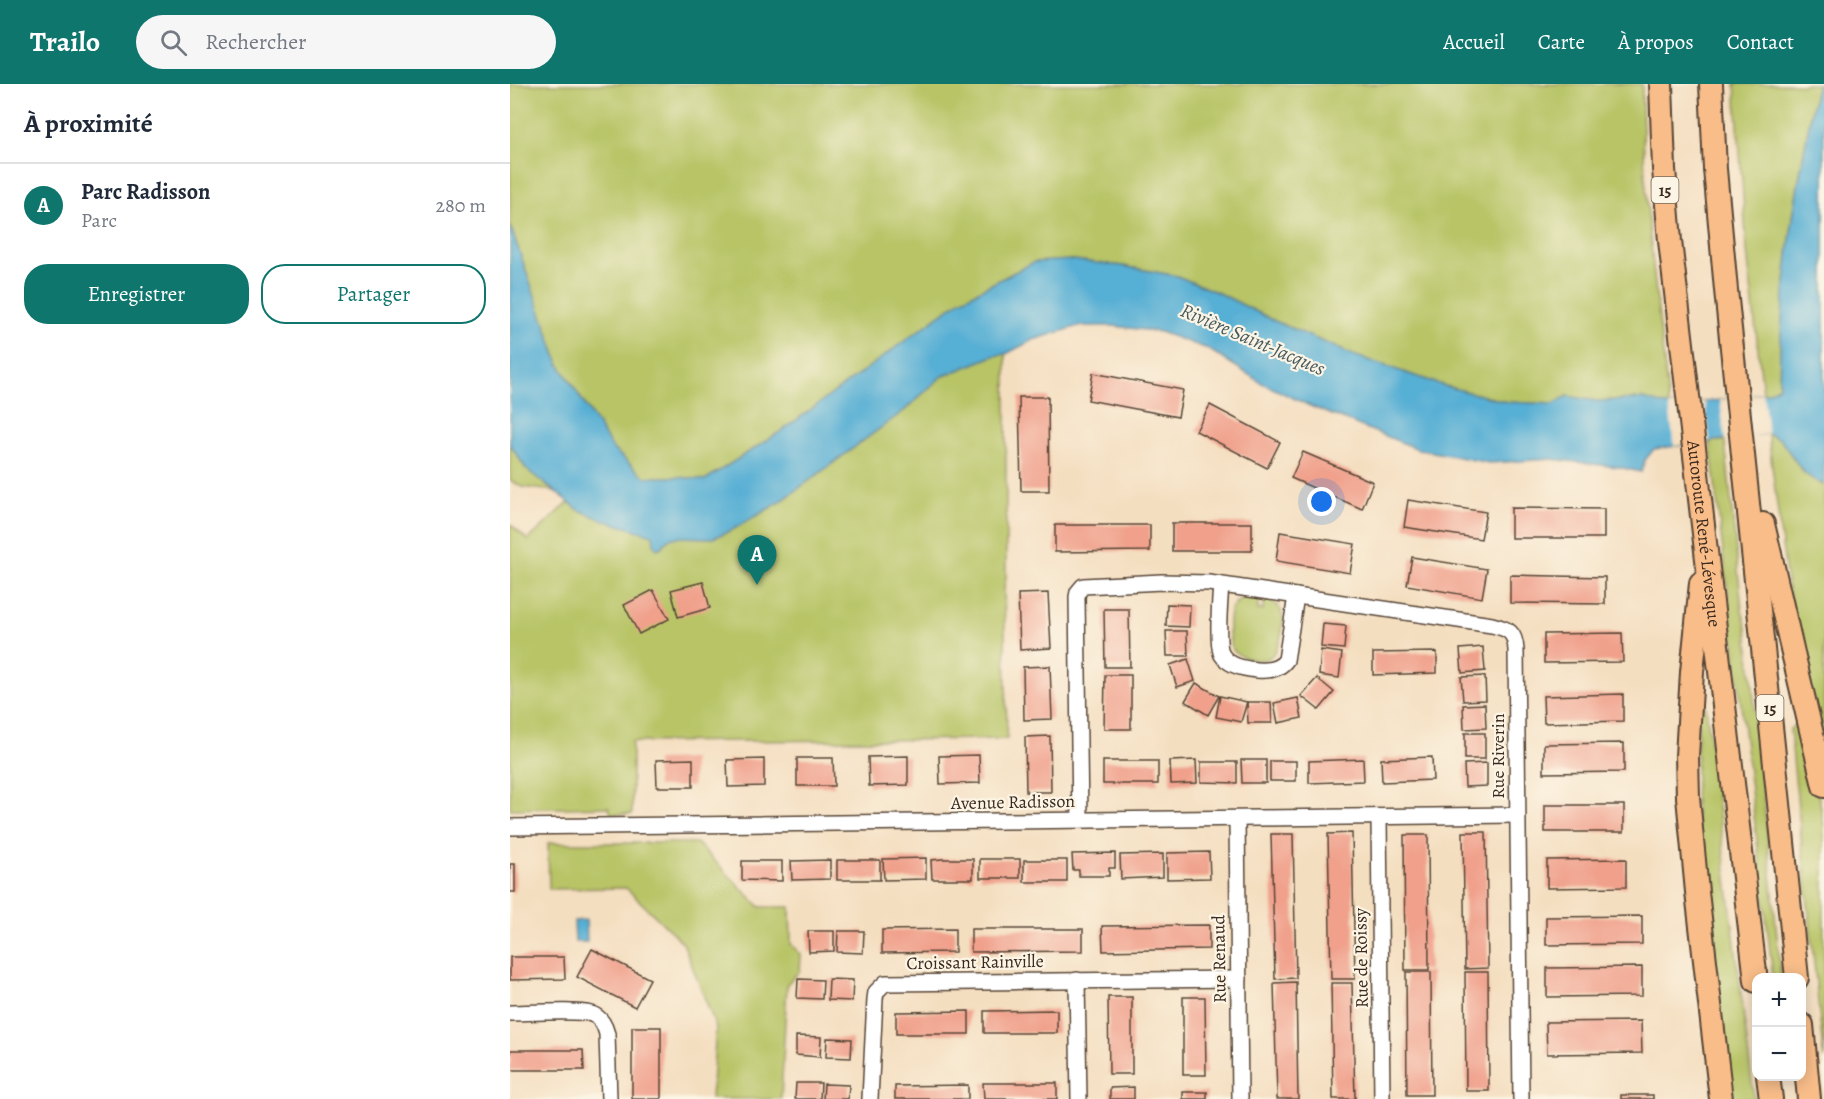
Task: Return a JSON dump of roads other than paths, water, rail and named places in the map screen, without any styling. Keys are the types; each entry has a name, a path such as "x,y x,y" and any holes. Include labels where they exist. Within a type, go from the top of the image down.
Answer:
{"highway":[{"name":"Autoroute René-Lévesque","path":"1661,84 1666,201 1755,973"},
{"name":"15","path":"1711,84 1716,177 1796,973"},
{"path":"1743,438 1824,786"},
{"path":"1705,543 1692,672 1688,778 1697,892 1721,1099"},
{"path":"1802,1027 1809,1099"},
{"path":"1769,1081 1771,1099"}],"street":[{"name":"Rue Riverin","path":"1080,820 1078,592 1083,586 1088,584 1190,582 1221,585 1506,630 1513,635 1516,650 1521,1099"},
{"path":"1221,585 1219,607 1221,651 1228,661 1248,669 1273,670 1286,660 1296,596"},
{"name":"Avenue Radisson","path":"510,827 1517,815"},
{"name":"Rue de Roissy","path":"1379,817 1382,1099"},
{"name":"Rue Renaud","path":"1237,819 1240,1099"},
{"name":"Croissant Rainville","path":"870,1099 875,999 876,992 885,983 1239,979"},
{"path":"1077,980 1079,1099"},
{"path":"510,1013 584,1012 597,1017 605,1026 607,1034 609,1099"}],"water":[{"name":"Rivière Saint-Jacques","path":"1817,84 1824,84 1824,483 1819,483 1804,473 1780,439 1768,434 1654,449 1645,460 1641,472 1551,459 1489,463 1418,449 1310,406 1262,383 1208,349 1160,332 1114,326 1079,326 1033,340 1006,354 993,356 941,377 905,410 780,502 732,530 713,538 678,537 668,539 662,547 657,549 653,535 605,521 579,510 526,469 510,444 510,225 559,364 613,449 645,477 705,480 780,432 961,300 1034,262 1073,260 1177,276 1353,355 1445,386 1507,402 1554,404 1567,396 1596,401 1643,399 1669,406 1769,392 1779,386 1783,300 1790,243"},
{"path":"586,920 587,942 575,942 574,921"}],"place":[{"name":"Parc Radisson","path":"757,585"}]}
